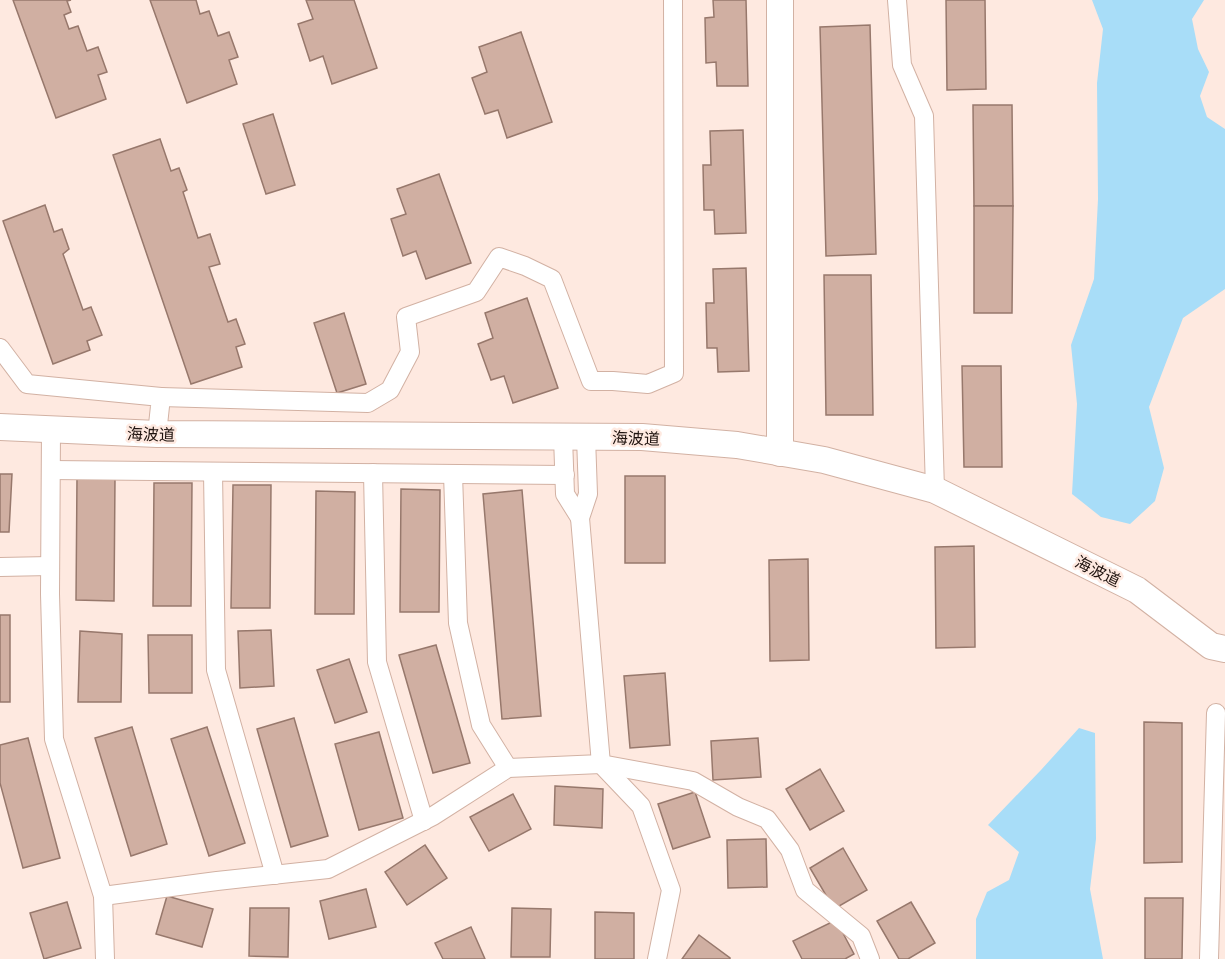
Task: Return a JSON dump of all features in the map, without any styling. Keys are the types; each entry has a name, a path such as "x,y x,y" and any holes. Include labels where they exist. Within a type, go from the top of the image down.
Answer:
{"street":[{"path":"0,348 27,384 161,397 368,403 390,390 411,352 406,317 476,292 499,257 552,279 591,381 648,384 674,373 673,0"},
{"path":"780,0 780,453"},
{"path":"897,0 902,65 924,116 935,490"},
{"path":"157,434 161,397"},
{"name":"海波道","path":"0,427 157,434 642,437 737,445 824,460 935,490 1137,590 1211,646 1225,649"},
{"path":"51,430 50,566 54,739 103,896 105,959"},
{"path":"575,437 564,475 566,494 580,518"},
{"path":"575,437 588,494 580,518 601,764 641,806 671,890 657,959"},
{"path":"51,470 564,475"},
{"path":"213,472 216,670 274,875"},
{"path":"373,473 377,662 424,821"},
{"path":"453,474 458,623 481,725 508,768"},
{"path":"0,567 50,566"},
{"path":"1209,959 1216,713"},
{"path":"103,896 328,869 424,821 508,768 601,764 693,781 738,807 767,819 790,850 805,890 861,936 870,959"}],"water":[{"path":"1092,0 1204,0 1192,19 1198,49 1209,72 1200,96 1207,117 1225,129 1225,289 1183,318 1149,407 1164,468 1155,501 1130,524 1101,517 1072,494 1077,404 1071,345 1094,279 1098,199 1097,83 1103,29"},
{"path":"1079,728 1095,733 1096,839 1090,889 1103,959 976,959 976,919 987,892 1009,880 1019,852 988,825"}],"building":[{"path":"13,0 71,0 67,1 71,12 64,15 69,29 78,26 87,51 98,47 107,72 98,75 106,99 56,118"},
{"path":"150,0 196,0 200,14 209,11 218,36 229,32 238,57 229,60 237,84 187,103"},
{"path":"306,0 354,0 377,68 332,84 323,56 310,61 298,24 313,19"},
{"path":"713,0 746,0 748,86 717,86 716,62 706,63 705,18 714,17"},
{"path":"946,0 985,0 986,89 947,90"},
{"path":"870,25 876,254 826,256 820,27"},
{"path":"521,32 552,122 507,138 498,110 485,114 472,78 487,72 479,47"},
{"path":"973,105 1012,105 1013,206 974,206"},
{"path":"273,114 295,185 266,194 243,124"},
{"path":"743,130 746,233 715,234 714,210 704,210 703,165 711,165 710,131"},
{"path":"160,139 171,171 179,168 187,190 183,192 198,238 210,234 220,264 209,267 228,322 236,319 245,344 236,347 242,367 191,384 113,155"},
{"path":"439,174 471,263 426,279 416,251 403,256 391,219 406,214 397,189"},
{"path":"45,205 54,232 62,229 69,249 63,254 83,310 91,307 102,335 87,341 90,350 53,364 3,221"},
{"path":"974,206 1013,206 1012,313 974,313"},
{"path":"746,268 749,371 718,372 717,348 707,348 706,303 714,303 713,269"},
{"path":"824,275 871,275 873,415 826,415"},
{"path":"527,298 558,388 513,403 504,376 491,380 478,344 493,338 485,313"},
{"path":"344,313 366,384 337,393 314,323"},
{"path":"962,366 1001,366 1002,467 964,467"},
{"path":"0,474 12,474 9,532 0,532"},
{"path":"625,476 665,476 665,563 625,563"},
{"path":"77,478 115,478 114,601 76,600"},
{"path":"154,483 192,483 191,606 153,606"},
{"path":"233,485 271,485 270,608 231,608"},
{"path":"401,489 440,490 439,612 400,612"},
{"path":"522,490 541,716 502,719 483,494"},
{"path":"316,491 355,492 354,614 315,614"},
{"path":"974,546 975,647 936,648 935,547"},
{"path":"808,559 809,660 770,661 769,560"},
{"path":"0,615 10,615 10,702 0,702"},
{"path":"271,630 274,686 240,688 238,631"},
{"path":"80,631 122,634 121,702 78,702"},
{"path":"148,635 192,635 192,693 149,693"},
{"path":"436,645 470,763 433,773 399,655"},
{"path":"349,659 367,712 335,723 317,670"},
{"path":"665,673 670,745 630,748 624,676"},
{"path":"294,718 328,836 291,847 257,729"},
{"path":"1144,722 1182,723 1182,862 1144,863"},
{"path":"132,727 167,844 131,856 95,738"},
{"path":"207,727 245,843 209,856 171,739"},
{"path":"379,732 403,818 359,830 335,744"},
{"path":"28,738 60,858 23,868 0,783 0,745"},
{"path":"758,738 761,777 713,780 711,741"},
{"path":"820,769 844,811 810,830 786,789"},
{"path":"555,786 603,789 602,828 554,825"},
{"path":"695,792 710,837 673,849 658,804"},
{"path":"513,794 531,829 489,851 470,817"},
{"path":"766,839 767,887 728,888 727,840"},
{"path":"425,845 447,878 407,905 385,872"},
{"path":"843,848 867,890 834,909 810,868"},
{"path":"366,889 376,927 329,939 320,901"},
{"path":"167,896 213,909 202,947 156,934"},
{"path":"1145,898 1183,898 1182,959 1145,959"},
{"path":"67,902 81,948 44,959 30,913"},
{"path":"911,902 935,943 908,959 899,959 877,921"},
{"path":"250,908 289,908 288,957 249,956"},
{"path":"512,908 551,909 550,957 511,957"},
{"path":"595,912 634,913 634,959 595,959"},
{"path":"836,920 854,954 845,959 802,959 793,941"},
{"path":"471,927 485,959 443,959 435,943"},
{"path":"699,935 730,958 730,959 682,959"}]}
